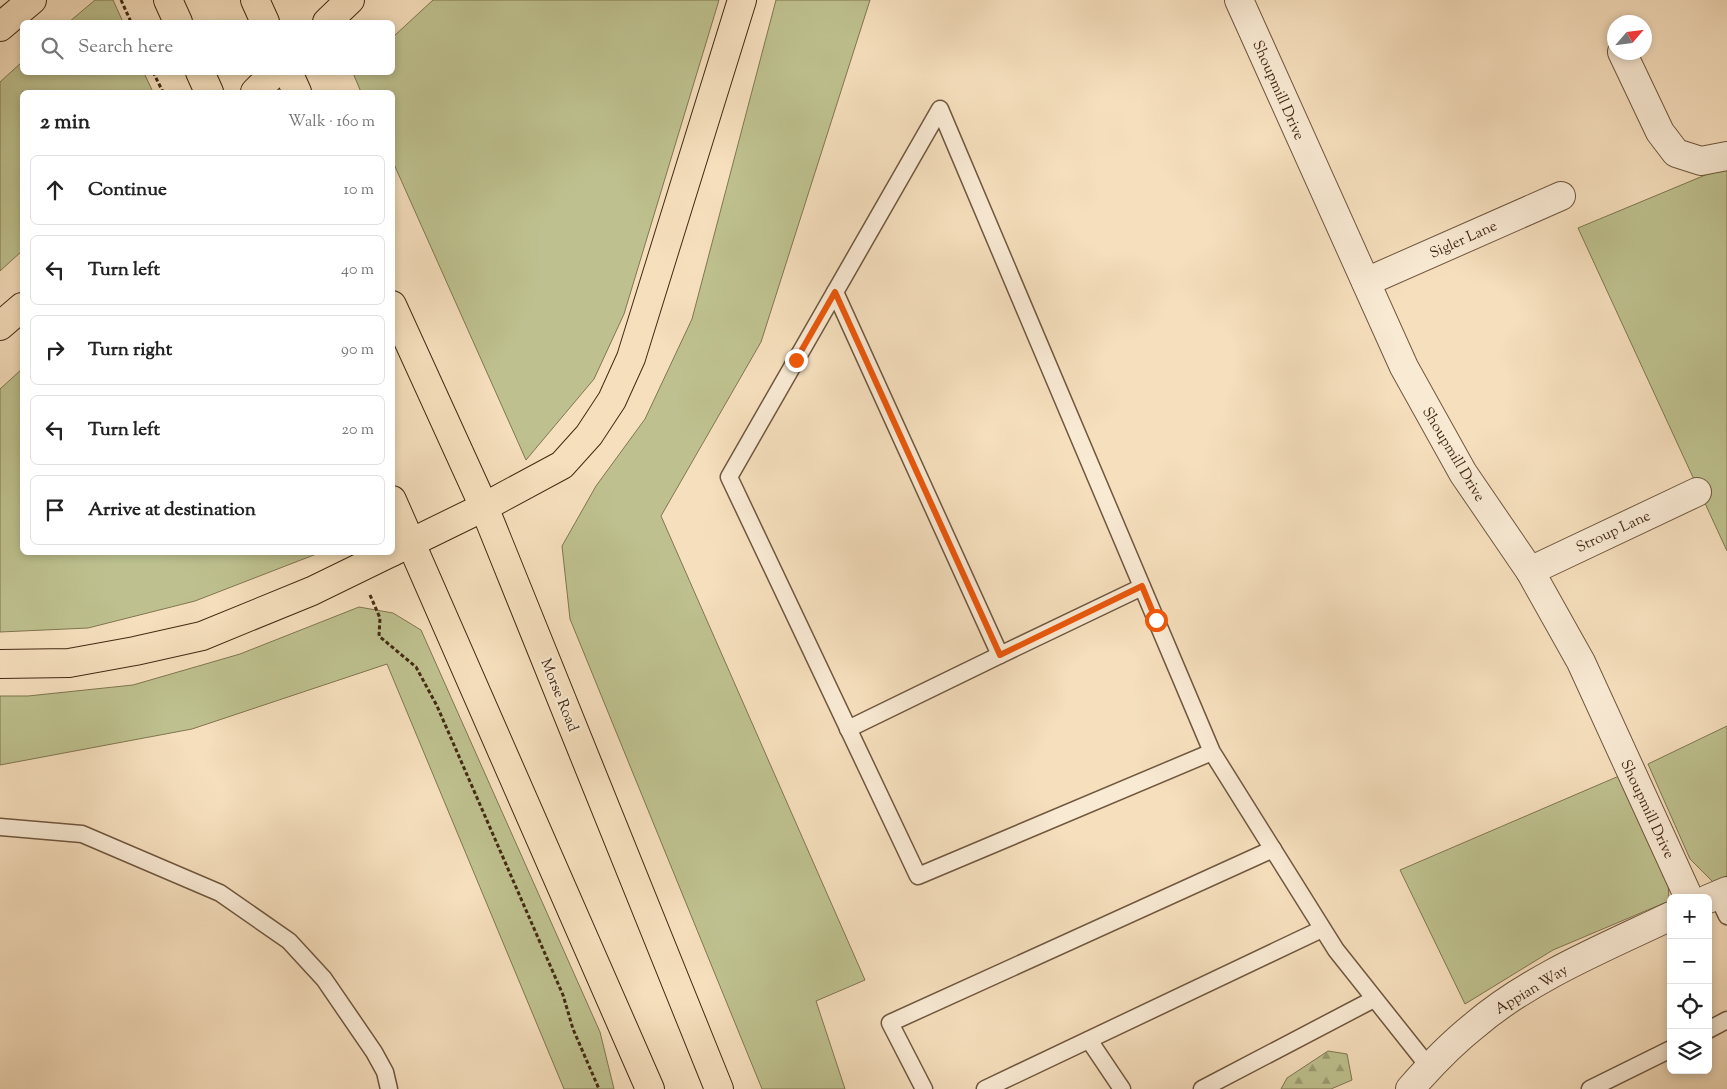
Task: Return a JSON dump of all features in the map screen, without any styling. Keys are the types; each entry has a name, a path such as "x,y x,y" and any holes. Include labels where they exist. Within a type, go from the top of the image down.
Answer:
{"main road":[{"path":"0,27 32,0"},
{"path":"168,0 177,20"},
{"path":"255,0 264,20"},
{"path":"329,20 350,0"},
{"path":"399,549 484,508 562,465 589,435 612,400 631,358 742,0"},
{"path":"201,75 208,90"},
{"path":"257,90 272,75"},
{"path":"289,75 296,90"},
{"path":"0,326 20,308"},
{"name":"Morse Road","path":"395,312 484,508 719,1089"},
{"path":"395,521 399,549 650,1089"},
{"path":"0,664 69,663 136,651 202,636 312,591 387,555"}],"street":[{"name":"Shoupmill Drive","path":"1239,0 1404,367 1458,465 1530,571 1581,662 1687,894"},
{"path":"1626,60 1660,132 1676,153 1701,161 1727,156"},
{"name":"Sigler Lane","path":"1366,282 1561,196"},
{"name":"Stroup Lane","path":"1530,571 1697,492"},
{"name":"Appian Way","path":"1410,1089 1429,1067 1475,1024 1525,989 1582,958 1667,918"}],"lane":[{"path":"1212,752 918,876 729,477 940,109 1212,752 1336,950 1429,1067"},
{"path":"835,292 1000,655"},
{"path":"848,729 1142,586"},
{"path":"0,826 82,834 220,893 289,941 324,979 374,1052 385,1072 389,1089"},
{"path":"924,1089 890,1023 1272,849"},
{"path":"985,1089 1322,929"},
{"path":"1202,1089 1374,999"},
{"path":"1710,1029 1727,1020"},
{"path":"1089,1040 1122,1089"},
{"path":"1590,1089 1667,1051"}],"path":[{"path":"121,0 130,20"},
{"path":"155,75 161,90"},
{"path":"360,568 380,618 379,636 416,667 437,706 563,995 573,1029 599,1089"}],"green space":[{"path":"95,0 113,0 122,20 71,20"},
{"path":"433,0 719,0 624,314 594,379 526,460 395,166 395,90 360,90 354,75 395,75 395,35"},
{"path":"776,0 870,0 761,342 661,516 865,980 816,1001 845,1089 762,1089 570,619 562,546 596,486 645,419 692,319"},
{"path":"20,64 20,75 145,75 152,90 20,90 20,253 0,271 0,82"},
{"path":"1727,166 1727,551 1578,228"},
{"path":"20,371 20,555 314,555 195,601 88,628 0,632 0,389"},
{"path":"359,607 393,613 421,630 600,1032 614,1089 564,1089 387,664 192,729 0,765 0,696 28,696 133,685 240,654"},
{"path":"1727,726 1727,876 1713,882 1690,859 1648,764"},
{"path":"1619,776 1668,879 1669,894 1667,894 1667,902 1553,950 1465,1004 1400,870"},
{"path":"1328,1051 1347,1054 1352,1080 1331,1089 1281,1089 1287,1078"}],"route":[{"path":"796,360 835,292 1000,655 1142,586 1156,620"}]}
